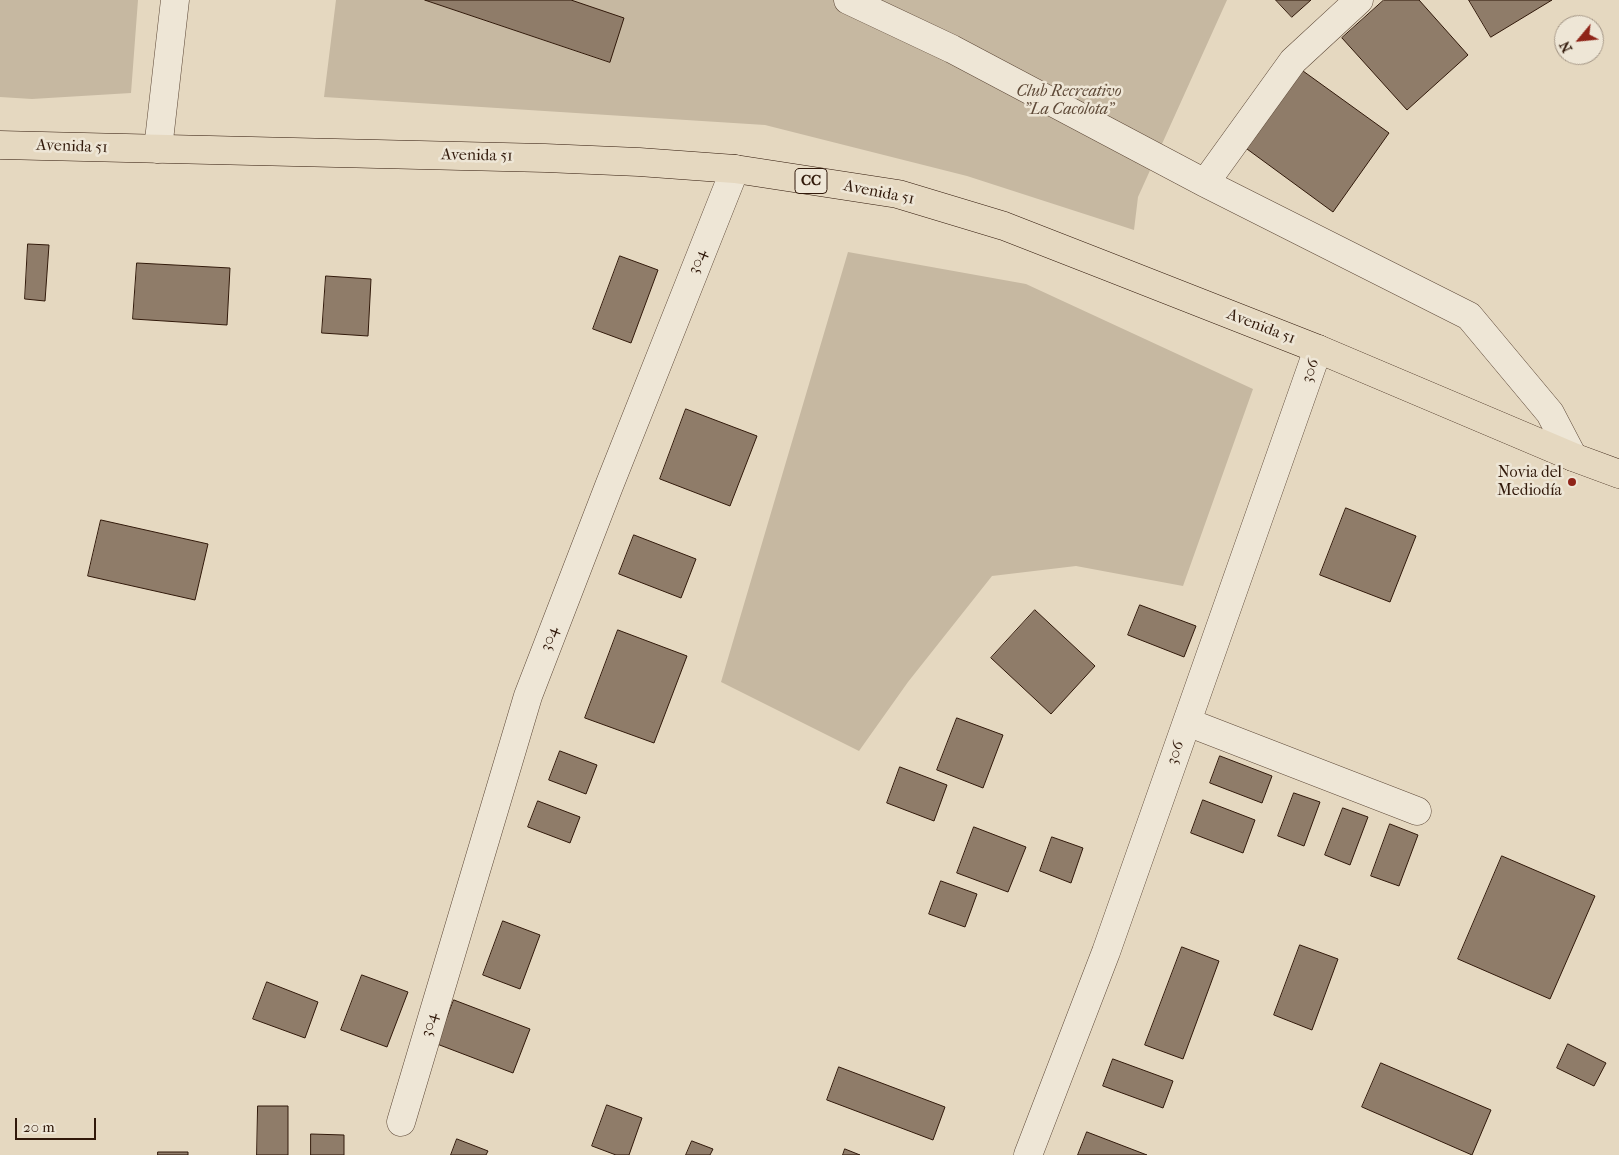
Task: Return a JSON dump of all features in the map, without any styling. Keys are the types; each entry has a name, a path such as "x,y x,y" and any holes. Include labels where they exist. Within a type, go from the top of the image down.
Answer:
{"main road":[{"name":"Avenida 51","path":"0,145 545,158 735,168 898,194 995,224 1318,349 1573,457 1619,474"}],"street":[{"path":"158,149 175,0"},
{"path":"848,0 952,49 1205,183 1469,316 1550,413 1573,457"},
{"path":"1205,183 1293,61 1359,0"},
{"name":"304","path":"401,1122 528,696 735,168"},
{"name":"306","path":"1028,1155 1106,952 1318,349"},
{"path":"1187,722 1416,811"}],"green space":[{"path":"0,0 138,0 131,93 32,99 0,97"},
{"name":"Club Recreativo \"La Cacolota\"","path":"336,0 1227,0 1138,197 1134,230 967,176 765,125 324,97"},
{"path":"848,252 1026,284 1253,389 1183,586 1076,566 992,576 908,682 859,751 721,682"}],"building":[{"path":"425,0 571,0 624,18 610,62"},
{"path":"1276,0 1311,0 1292,17"},
{"path":"1384,0 1419,0 1468,55 1407,110 1342,38"},
{"path":"1469,0 1552,0 1491,37"},
{"path":"1303,71 1389,133 1333,212 1247,149"},
{"path":"28,244 49,245 45,301 25,299"},
{"path":"620,256 658,270 631,343 593,329"},
{"path":"137,263 230,268 227,325 133,319"},
{"path":"326,276 371,279 368,336 322,333"},
{"path":"686,409 757,436 730,506 660,479"},
{"path":"1346,508 1416,536 1390,602 1320,575"},
{"path":"101,520 208,544 195,600 88,576"},
{"path":"634,535 696,559 681,598 619,574"},
{"path":"1140,605 1196,626 1184,657 1128,635"},
{"path":"1035,610 1095,666 1051,714 991,658"},
{"path":"618,630 687,656 654,743 585,718"},
{"path":"957,718 1003,735 983,788 937,770"},
{"path":"560,751 597,765 586,794 549,780"},
{"path":"1220,756 1272,776 1262,803 1210,783"},
{"path":"900,767 947,785 934,821 887,803"},
{"path":"1294,793 1320,802 1304,846 1278,836"},
{"path":"1203,800 1255,820 1243,853 1191,833"},
{"path":"538,801 580,817 570,843 528,827"},
{"path":"1343,808 1368,817 1350,865 1325,855"},
{"path":"1390,824 1418,835 1399,886 1371,876"},
{"path":"974,827 1026,847 1008,892 957,873"},
{"path":"1052,837 1083,848 1071,883 1040,871"},
{"path":"1502,856 1595,896 1550,999 1458,959"},
{"path":"941,881 977,894 965,927 929,914"},
{"path":"503,921 540,935 520,989 483,975"},
{"path":"1300,945 1338,959 1312,1030 1274,1015"},
{"path":"1182,947 1219,961 1183,1059 1145,1045"},
{"path":"362,975 408,992 387,1047 341,1030"},
{"path":"267,982 318,1002 305,1038 253,1019"},
{"path":"454,1000 530,1029 513,1073 437,1044"},
{"path":"1568,1044 1606,1063 1594,1086 1557,1068"},
{"path":"1113,1059 1173,1081 1163,1108 1103,1086"},
{"path":"1381,1063 1491,1110 1472,1155 1362,1107"},
{"path":"839,1067 945,1107 933,1140 827,1100"},
{"path":"607,1105 642,1118 629,1155 616,1155 592,1146"},
{"path":"258,1106 288,1106 288,1155 257,1155"},
{"path":"1087,1132 1147,1155 1078,1155"},
{"path":"311,1134 344,1135 344,1155 311,1155"},
{"path":"457,1139 488,1151 486,1155 451,1155"},
{"path":"692,1141 713,1149 710,1155 686,1155"},
{"path":"845,1149 860,1155 843,1155"},
{"path":"158,1152 188,1152 188,1155 158,1155"}],"place":[{"name":"Novia del Mediodía","path":"1572,482"}]}
